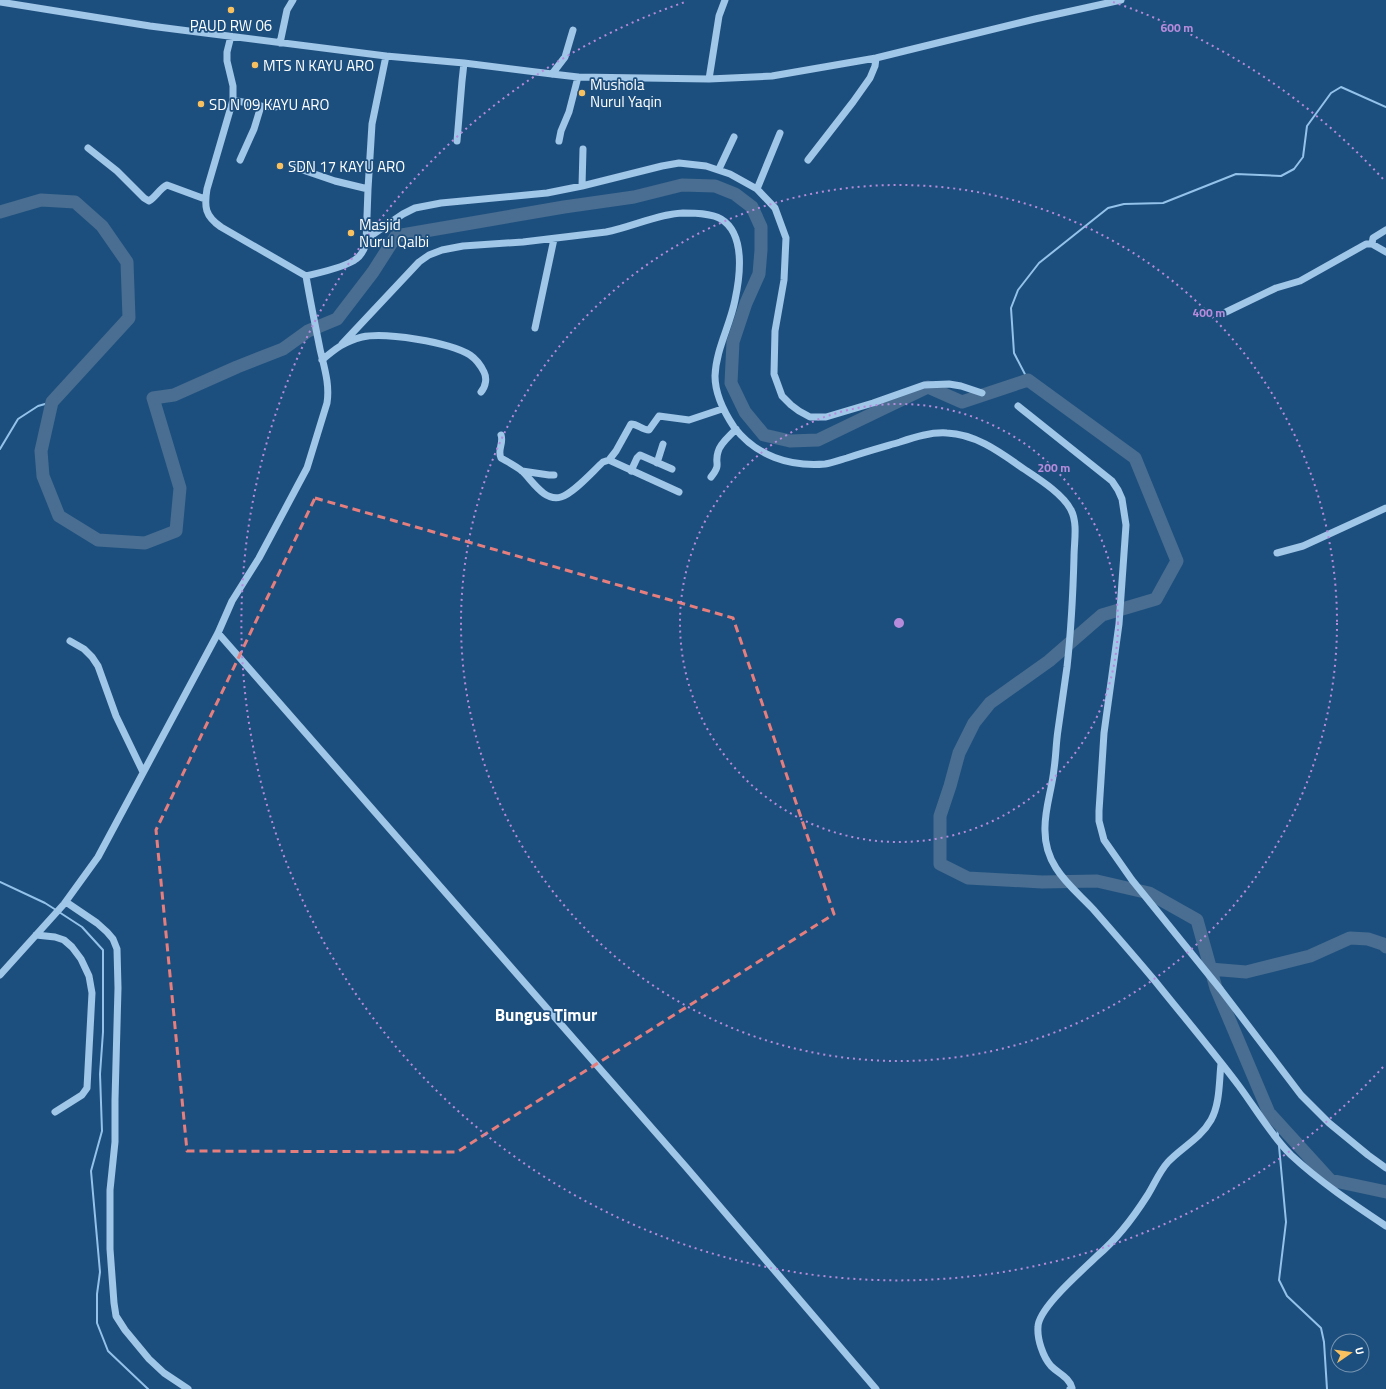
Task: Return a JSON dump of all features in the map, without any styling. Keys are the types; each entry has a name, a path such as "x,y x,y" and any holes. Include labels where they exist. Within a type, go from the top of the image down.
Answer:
{"street":[{"path":"280,42 287,10 293,0"},
{"path":"709,79 719,16 724,0"},
{"path":"0,2 150,26 386,56 464,63 578,77 709,79 772,76 876,58 1027,21 1121,0"},
{"path":"552,74 565,57 573,30"},
{"path":"230,36 227,61 233,86 233,100 205,199 206,211 213,222 306,276 355,261 364,251 366,239 372,124 386,56"},
{"path":"808,160 870,78 875,66 876,58"},
{"path":"457,141 464,63"},
{"path":"559,141 561,131 569,112 578,77"},
{"path":"233,100 275,108"},
{"path":"240,160 254,129 262,106"},
{"path":"758,186 780,133"},
{"path":"719,168 734,137"},
{"path":"88,148 149,201 154,198 164,186 167,185 205,199"},
{"path":"582,186 583,149"},
{"path":"366,239 403,214 415,208 441,203 547,193 679,163 719,168 758,186 775,208 786,238 784,280 775,331 774,374 782,396 791,405 810,417 826,417 873,403 924,385 949,384 961,386 982,393"},
{"path":"294,167 335,181 368,189"},
{"path":"322,360 342,344 408,272 429,255 442,250 463,246 554,239 619,230 664,216 679,213 707,215 722,220 730,229 738,244 740,266 734,304 721,340 715,376 722,409 735,430 747,441 761,452 775,459 794,464 827,464 921,436 952,433 989,445 1042,481 1065,501 1071,510 1075,521 1074,578 1067,666 1057,735 1054,770 1045,822 1047,848 1054,865 1059,873 1117,935 1221,1064 1273,1134 1289,1152 1338,1194 1386,1226"},
{"path":"1372,244 1373,238 1386,230"},
{"path":"535,328 554,239"},
{"path":"1226,312 1276,288 1300,281 1363,245 1372,244 1386,252"},
{"path":"0,976 65,903 98,857 218,633 232,601 259,558 307,468 329,395 326,373 320,351 306,276"},
{"path":"342,344 362,337 393,336 441,344 453,348 471,356 481,366 486,382 481,392"},
{"path":"1018,406 1105,475 1118,490 1123,506 1126,524 1119,624 1104,733 1099,811 1099,821 1104,840 1132,880 1177,934 1301,1095 1329,1123 1386,1168"},
{"path":"501,435 502,440 499,451 501,458 522,471 539,490 548,496 560,498 572,491 603,462 609,460 616,451 631,424 645,430 649,430 659,416 689,420 722,409"},
{"path":"711,477 717,469 718,452 726,439 735,430"},
{"path":"657,463 663,444"},
{"path":"631,471 638,456 672,469"},
{"path":"609,460 679,492"},
{"path":"522,471 549,476 554,475"},
{"path":"1277,553 1303,546 1386,508"},
{"path":"218,633 680,1161 876,1389"},
{"path":"70,642 84,649 98,666 116,716 143,772"},
{"path":"65,903 97,922 108,932 117,949 118,988 114,1100 115,1142 110,1190 110,1249 116,1316 148,1359 164,1373 188,1389"},
{"path":"37,934 64,940 72,947 81,959 89,976 92,994 87,1088 82,1095 55,1112"},
{"path":"1070,1389 1072,1388 1068,1379 1051,1366 1043,1352 1038,1334 1039,1319 1064,1288 1106,1248 1135,1214 1170,1161 1190,1144 1210,1122 1216,1104 1221,1064"}],"highlighted area":[{"path":"315,498 733,618 834,914 457,1152 187,1151 156,830"}],"waterway":[{"path":"1028,380 1014,353 1011,308 1018,290 1039,263 1108,208 1124,204 1163,203 1236,174 1281,176 1294,169 1303,157 1307,126 1331,93 1341,87 1386,107"},
{"path":"0,212 41,200 75,202 102,226 127,262 129,318 52,402 41,451 43,476 59,516 98,540 145,543 176,531 180,488 153,398 174,395 237,367 283,349 308,331 337,319 373,272 396,236 564,207 634,197 682,185 715,186 735,194 752,207 761,227 759,274 746,303 733,342 731,383 745,412 764,435 790,441 818,440 928,387 962,402 1028,380 1135,458 1177,561 1156,599 1102,615 1049,661 990,703 974,723 959,753 940,816 940,864 968,878 1042,882 1097,881 1149,893 1197,920 1216,988 1269,1113 1330,1180 1386,1192"},
{"path":"0,449 18,419 38,406 52,402"},
{"path":"0,882 45,903 56,910"},
{"path":"59,912 82,927 103,950 103,1032 100,1074 102,1131 91,1171 100,1272 97,1294 97,1323 108,1351 148,1389"},
{"path":"1210,969 1246,972 1310,956 1350,938 1368,939 1383,944 1386,947"},
{"path":"1277,1122 1278,1136"},
{"path":"1279,1146 1286,1222 1279,1280 1287,1296 1321,1328 1324,1342 1327,1389"}],"place":[{"name":"PAUD RW 06","path":"231,10"},
{"name":"MTS N KAYU ARO","path":"255,65"},
{"name":"Mushola Nurul Yaqin","path":"582,93"},
{"name":"SD N 09 KAYU ARO","path":"201,104"},
{"name":"SDN 17 KAYU ARO","path":"280,166"},
{"name":"Masjid Nurul Qalbi","path":"351,233"}],"district":[{"name":"Bungus Timur","path":"546,1015"}]}
